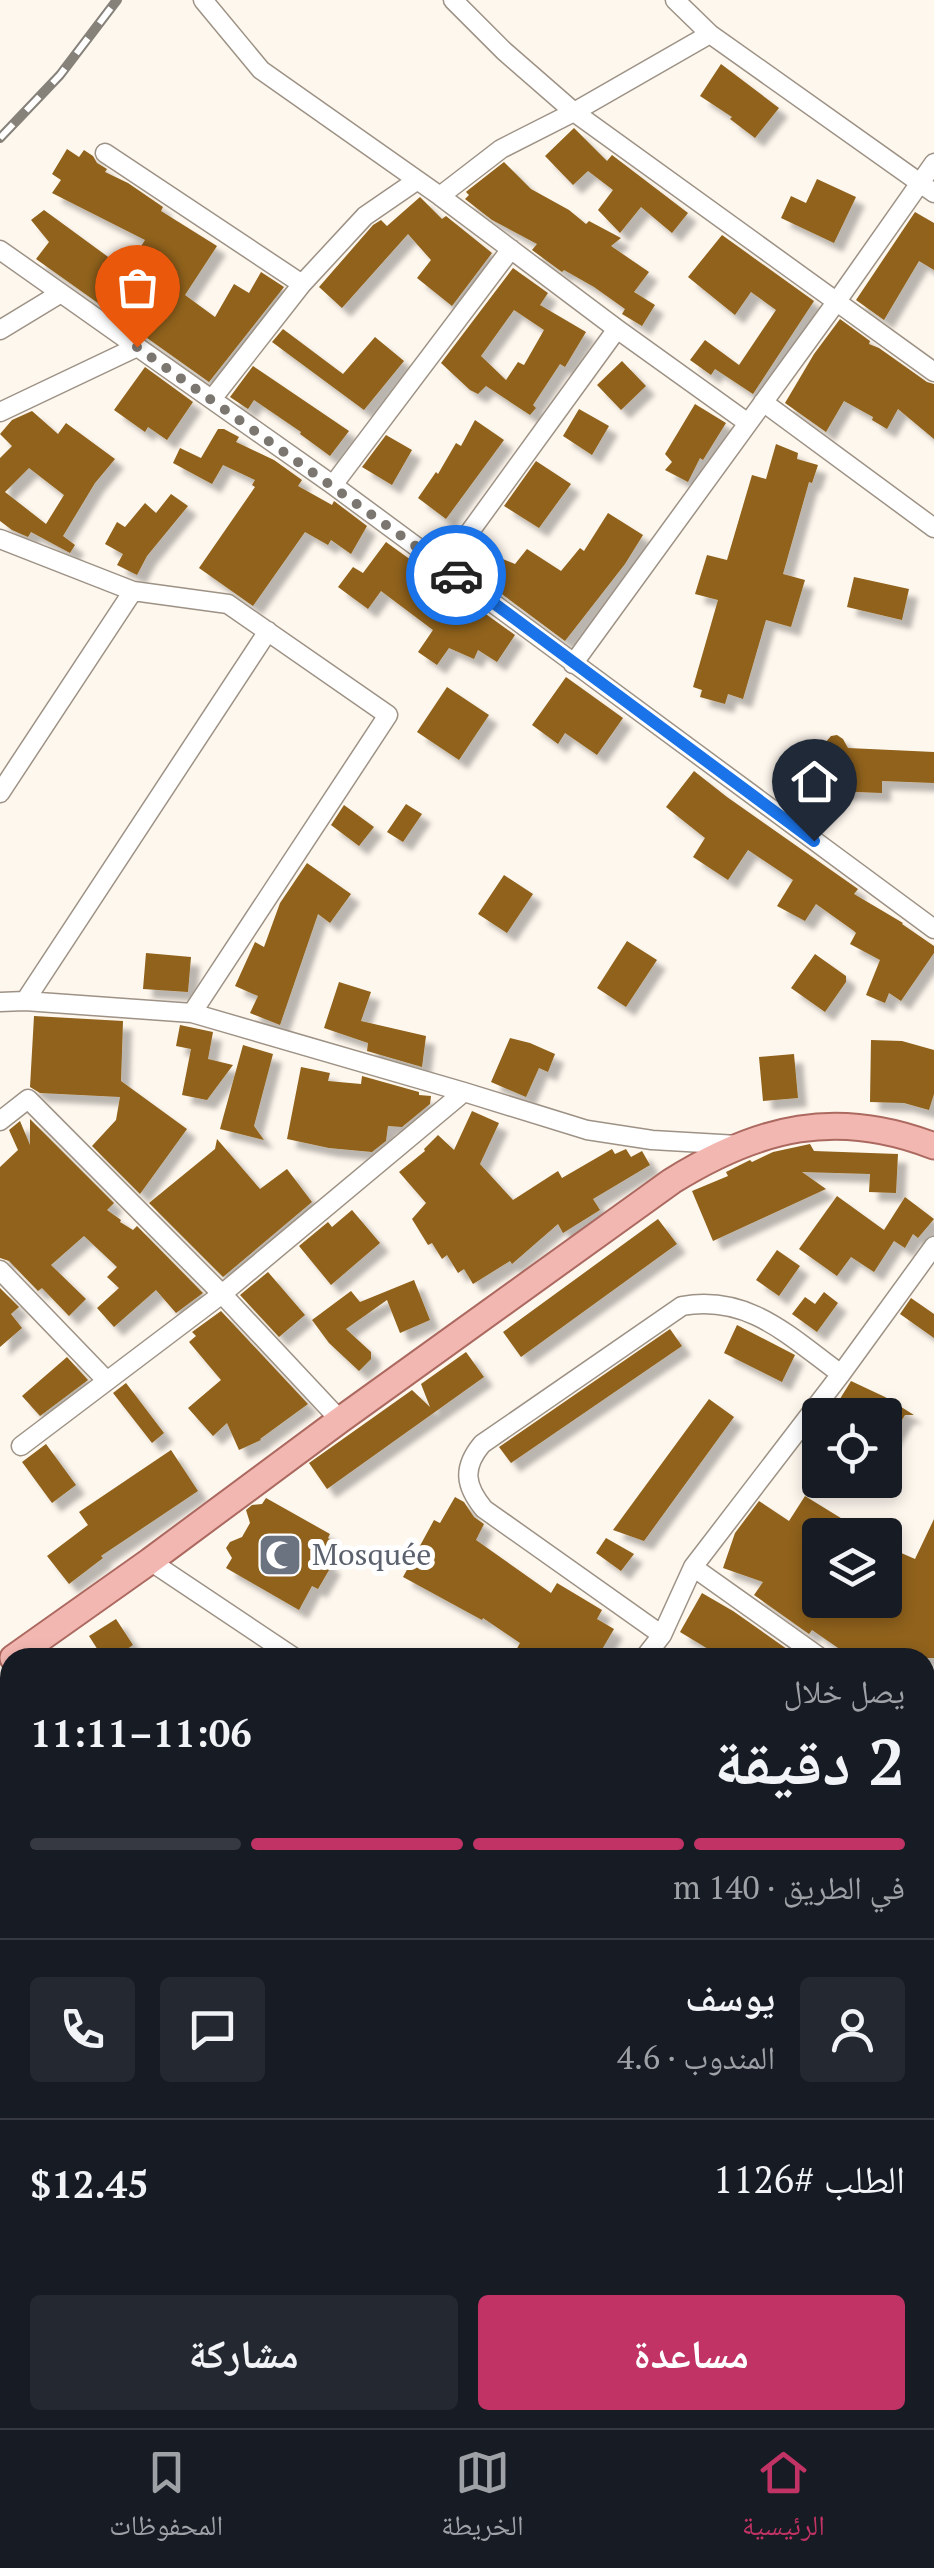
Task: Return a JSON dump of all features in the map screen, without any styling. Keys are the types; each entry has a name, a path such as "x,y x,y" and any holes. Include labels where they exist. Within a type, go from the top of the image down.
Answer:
{"main road":[{"path":"27,1648 707,1159 739,1145 803,1127 852,1126 901,1133 934,1146"}],"street":[{"path":"203,0 261,70 748,422"},
{"path":"453,0 504,52 574,112 934,372"},
{"path":"675,0 710,34 927,188"},
{"path":"440,196 501,150 710,34"},
{"path":"105,153 302,284"},
{"path":"573,664 748,422 927,188 934,163"},
{"path":"212,399 302,284 365,216 416,180"},
{"path":"333,485 511,249"},
{"path":"0,250 445,566 934,929"},
{"path":"0,330 61,293"},
{"path":"445,566 617,329"},
{"path":"0,412 137,347"},
{"path":"763,402 934,528"},
{"path":"0,539 133,591 228,604 388,715 192,1013"},
{"path":"0,793 133,591"},
{"path":"25,1001 268,631"},
{"path":"0,1002 192,1013 586,1130 652,1140 739,1145"},
{"path":"21,1446 222,1294 464,1092"},
{"path":"0,1122 28,1099 222,1294 340,1420"},
{"path":"652,1648 693,1567 934,1246"},
{"path":"0,1270 107,1382"},
{"path":"662,1634 484,1509 472,1495 467,1469 472,1456 482,1444 682,1306 702,1302 728,1304 764,1318 841,1374"},
{"path":"150,1561 280,1648"},
{"path":"693,1567 807,1648"}],"building":[{"path":"721,64 779,108 755,138 700,96"},
{"path":"574,128 607,161 612,155 688,213 672,233 641,207 620,233 598,210 613,190 588,171 573,185 545,156"},
{"path":"67,149 79,157 84,150 107,169 105,172 128,183 163,207 161,211 217,246 185,295 215,317 234,284 249,293 261,272 284,287 209,382 36,259 49,242 31,220 44,210 126,270 145,240 52,193 61,180 52,174"},
{"path":"504,162 531,189 586,224 589,221 621,238 611,246 649,272 634,292 655,305 642,326 622,314 625,309 594,287 562,272 532,250 537,244 492,220 465,199 467,191"},
{"path":"817,179 856,197 834,243 781,218 791,196 806,203"},
{"path":"420,197 442,219 446,216 492,253 452,306 417,278 431,260 408,234 342,308 319,287 373,225 381,220 387,226"},
{"path":"915,212 934,223 934,270 919,261 884,320 856,300"},
{"path":"722,235 814,301 753,394 715,369 711,375 690,360 705,340 739,365 776,310 751,292 735,315 688,277"},
{"path":"513,268 548,293 540,305 586,332 565,367 560,364 530,415 486,386 478,394 470,390 441,363","holes":["514,310 544,330 524,365 518,362 506,380 481,356"]},
{"path":"840,319 869,344 934,384 934,439 898,409 887,429 844,401 826,432 785,403"},
{"path":"283,329 343,374 375,337 404,361 364,410 272,342"},
{"path":"622,361 646,386 621,410 597,385"},
{"path":"253,366 349,431 330,456 254,400 248,409 230,397"},
{"path":"145,367 193,402 167,440 148,427 145,432 114,410"},
{"path":"695,404 726,423 688,482 665,470 672,462 665,454"},
{"path":"579,409 609,426 592,455 563,436"},
{"path":"32,411 58,434 66,423 115,459 95,483 63,536 75,545 70,553 31,532 28,537 12,530 0,521 0,458 12,446 0,434 12,420","holes":["29,468 64,495 46,524 5,492"]},
{"path":"475,420 504,440 446,519 418,498 456,443 461,446"},
{"path":"218,429 239,437 236,442 274,460 302,480 298,486 332,505 334,501 367,526 351,554 331,540 328,545 305,532 253,606 199,568 255,487 255,480 223,465 212,484 173,463 180,448 201,458"},
{"path":"386,435 412,450 392,485 362,467"},
{"path":"776,444 798,453 797,459 818,465 812,483 809,482 783,574 805,580 791,627 766,620 743,699 728,694 725,704 700,697 702,690 693,687 718,600 695,594 707,555 727,560 752,475 766,479"},
{"path":"536,461 571,484 539,528 504,506"},
{"path":"171,494 188,506 147,556 137,575 117,565 123,554 105,544 117,522 125,527 145,503 156,513"},
{"path":"608,513 643,535 565,641 479,577 488,553 515,564 527,549 561,571 580,548 584,551"},
{"path":"386,542 515,635 497,662 478,650 474,659 449,648 437,665 418,652 433,630 381,591 368,609 338,587 353,567 363,573"},
{"path":"854,577 909,589 902,620 847,607"},
{"path":"566,677 623,718 597,755 565,733 558,744 532,725"},
{"path":"447,687 489,715 459,760 417,732"},
{"path":"837,735 848,748 934,752 934,783 882,781 882,793 829,791 829,778 824,778 825,743"},
{"path":"694,771 858,889 854,894 934,946 934,953 901,1001 889,993 885,1003 866,995 880,960 850,944 854,931 816,904 805,921 777,906 793,880 748,850 728,880 693,857 705,838 666,807"},
{"path":"406,804 422,814 403,842 387,832"},
{"path":"344,805 374,827 359,846 331,825"},
{"path":"307,863 351,894 330,923 318,914 280,1025 250,1013 258,996 235,986 255,942 264,947 280,903"},
{"path":"504,875 533,894 507,933 478,914"},
{"path":"627,941 657,960 626,1007 597,988"},
{"path":"146,953 191,957 188,992 143,989"},
{"path":"815,954 846,976 846,982 825,1012 791,988"},
{"path":"339,982 371,992 361,1021 426,1036 422,1067 367,1051 368,1043 324,1028"},
{"path":"34,1016 123,1021 121,1081 187,1129 140,1194 92,1146 116,1120 120,1097 40,1093 30,1087"},
{"path":"180,1025 213,1032 208,1059 233,1065 207,1100 182,1095 191,1049 176,1046"},
{"path":"510,1038 555,1054 548,1072 539,1068 526,1097 491,1082"},
{"path":"871,1040 902,1041 934,1050 934,1094 929,1110 904,1103 870,1102"},
{"path":"243,1045 273,1054 254,1126 264,1140 220,1129"},
{"path":"794,1054 798,1098 763,1101 759,1057"},
{"path":"301,1067 330,1073 328,1081 361,1084 362,1076 419,1092 431,1096 430,1104 402,1127 388,1126 386,1141 372,1152 287,1139"},
{"path":"472,1111 499,1123 480,1164 513,1200 558,1171 562,1178 612,1149 615,1154 626,1149 631,1157 642,1151 650,1165 593,1199 600,1210 563,1233 558,1224 512,1264 510,1261 473,1284 464,1269 458,1273 447,1255 442,1259 432,1243 428,1245 412,1219 426,1203 399,1172 438,1135 454,1150"},
{"path":"30,1119 114,1203 107,1210 133,1230 137,1226 203,1293 176,1313 156,1290 114,1327 97,1308 119,1288 107,1277 117,1267 84,1236 51,1265 86,1299 69,1316 42,1288 38,1291 9,1261 0,1258 0,1167 18,1150 9,1130 20,1121 30,1145"},
{"path":"217,1139 260,1189 287,1169 312,1202 223,1277 149,1203 215,1149"},
{"path":"810,1144 814,1151 898,1154 896,1193 869,1192 870,1174 802,1172 826,1189 713,1241 692,1191 728,1176 726,1172 750,1160"},
{"path":"837,1196 884,1230 905,1197 934,1219 918,1238 913,1234 905,1248 894,1241 874,1272 851,1257 837,1276 799,1249"},
{"path":"352,1210 380,1243 331,1285 299,1246 328,1222 332,1227"},
{"path":"658,1219 677,1244 521,1357 503,1332"},
{"path":"777,1250 800,1266 779,1296 756,1280"},
{"path":"268,1272 305,1315 279,1337 240,1295"},
{"path":"414,1280 430,1320 400,1333 387,1300 346,1329 371,1352 371,1359 359,1371 329,1343 312,1320 351,1291 360,1302"},
{"path":"0,1288 19,1307 11,1314 22,1328 0,1347"},
{"path":"824,1292 838,1303 817,1332 792,1314 805,1297 815,1304"},
{"path":"911,1298 934,1314 934,1338 900,1314"},
{"path":"221,1311 308,1404 261,1440 239,1450 227,1423 213,1436 188,1408 221,1380 189,1342 196,1336 192,1332"},
{"path":"737,1325 795,1355 782,1382 724,1353"},
{"path":"670,1329 682,1346 511,1463 499,1447"},
{"path":"466,1352 484,1377 327,1489 309,1463 412,1390 430,1407 421,1384"},
{"path":"67,1357 88,1380 40,1416 22,1396"},
{"path":"851,1381 887,1398 840,1398"},
{"path":"126,1383 164,1433 152,1443 113,1393"},
{"path":"709,1399 734,1417 644,1541 613,1530"},
{"path":"46,1444 76,1485 52,1503 22,1462"},
{"path":"171,1450 198,1491 101,1556 69,1584 47,1556 88,1525 79,1512"},
{"path":"455,1497 464,1502 484,1524 476,1540 551,1593 557,1583 602,1610 597,1619 614,1629 603,1648 517,1648 520,1643 483,1618 403,1577 434,1520 440,1523"},
{"name":"Mosquée","path":"266,1498 330,1534 328,1538 336,1543 325,1561 332,1565 318,1589 312,1586 299,1610 226,1568 232,1558 226,1548 242,1537 250,1523 246,1510 262,1504"},
{"path":"804,1498 841,1518 802,1518 802,1618 902,1618 902,1553 915,1559 934,1519 934,1648 838,1648 812,1630 809,1634 754,1595 763,1582 723,1568 735,1533 759,1501 789,1521"},
{"path":"606,1538 634,1554 621,1571 596,1553"},
{"path":"702,1593 785,1648 706,1648 680,1632"},
{"path":"116,1619 133,1645 97,1648 89,1636"}],"railway":[{"path":"0,138 60,75 117,0"}],"way so far":[{"path":"137,347 456,575"}],"place":[{"name":"Mosquée","path":"280,1555"}],"route":[{"path":"456,575 814,841"}]}
